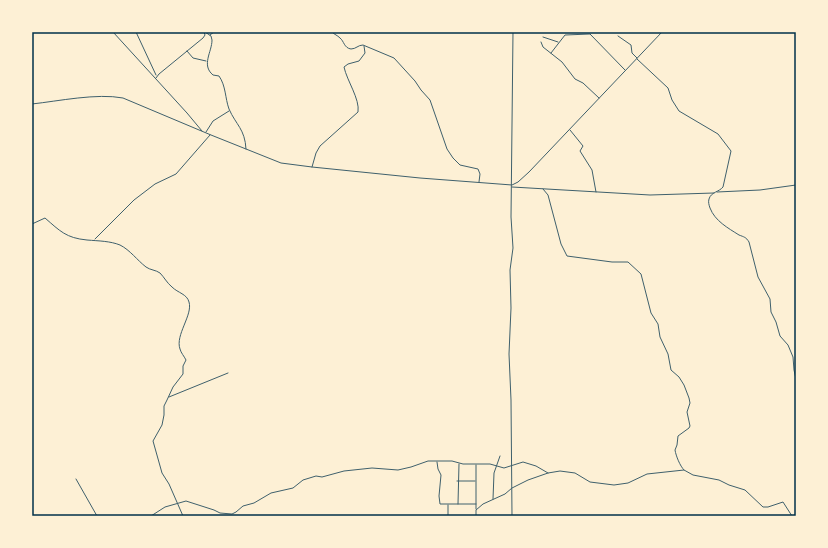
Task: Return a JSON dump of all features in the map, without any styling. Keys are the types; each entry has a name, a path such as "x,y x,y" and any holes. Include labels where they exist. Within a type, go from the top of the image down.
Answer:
{"street":[{"path":"113,32 156,78 202,131"},
{"path":"136,32 157,76"},
{"path":"156,78 204,36 205,32 212,38 207,65"},
{"path":"210,35 214,32"},
{"path":"332,32 341,38 345,46 349,48 353,49 360,45 394,58 431,101 449,153 460,165 479,170 479,183"},
{"path":"512,516 509,354 511,308 510,270 512,248 513,32"},
{"path":"512,186 530,172 662,32"},
{"path":"551,53 566,34 590,34 626,71"},
{"path":"618,36 631,45 632,52 637,59 668,88 672,100 679,111 715,132 730,148 731,153 722,187 714,193 708,201 714,216 726,227 746,238 749,242 758,277 770,299 771,312 780,336 788,345 793,357 796,379"},
{"path":"544,38 559,42"},
{"path":"541,42 543,47 564,64 575,79 583,82 599,98"},
{"path":"312,167 316,153 320,146 358,112 357,102 344,67 348,64 359,61 365,53 365,48 363,46"},
{"path":"187,51 193,58 204,61 207,60"},
{"path":"204,61 211,74 220,77 230,110 244,133 246,149"},
{"path":"32,104 95,97 123,98 281,163 312,167 543,189 650,195 760,190 796,185"},
{"path":"205,132 213,121 230,110"},
{"path":"569,130 583,146 580,151 592,170 596,192"},
{"path":"94,240 134,200 155,184 176,174 211,135"},
{"path":"543,189 548,195 561,244 567,256 612,262 628,262 641,274 651,313 658,324 660,337 668,354 671,370 679,377 684,385 690,401 687,412 690,426 678,436 677,445 674,450 684,470"},
{"path":"32,224 45,218 54,228 69,236 111,242 124,247 146,268 160,273 171,287 184,294 189,301 190,307 180,340 180,349 186,360 183,366 183,374 173,387 164,406 162,425 153,442 162,473 169,484 182,516"},
{"path":"168,397 228,373"},
{"path":"493,500 494,473 500,456"},
{"path":"152,516 165,506 177,502 188,501 220,513 232,514 245,505 254,503 271,493 293,488 300,481 307,478 322,477 338,472 372,468 400,469 412,467 428,461 452,461 463,464 487,463 504,468 524,462 536,466 548,473"},
{"path":"437,461 437,468 441,475 440,503 448,505 476,504"},
{"path":"458,504 457,481 459,463"},
{"path":"476,464 476,516"},
{"path":"476,510 480,506 505,494 512,488 530,479 548,473 562,471 575,473 590,482 614,485 628,483 647,474 684,470 693,474 719,480 745,490 763,507 768,507 783,502 792,516"},
{"path":"76,480 97,516"},
{"path":"457,481 476,481"},
{"path":"448,505 448,516"}]}
